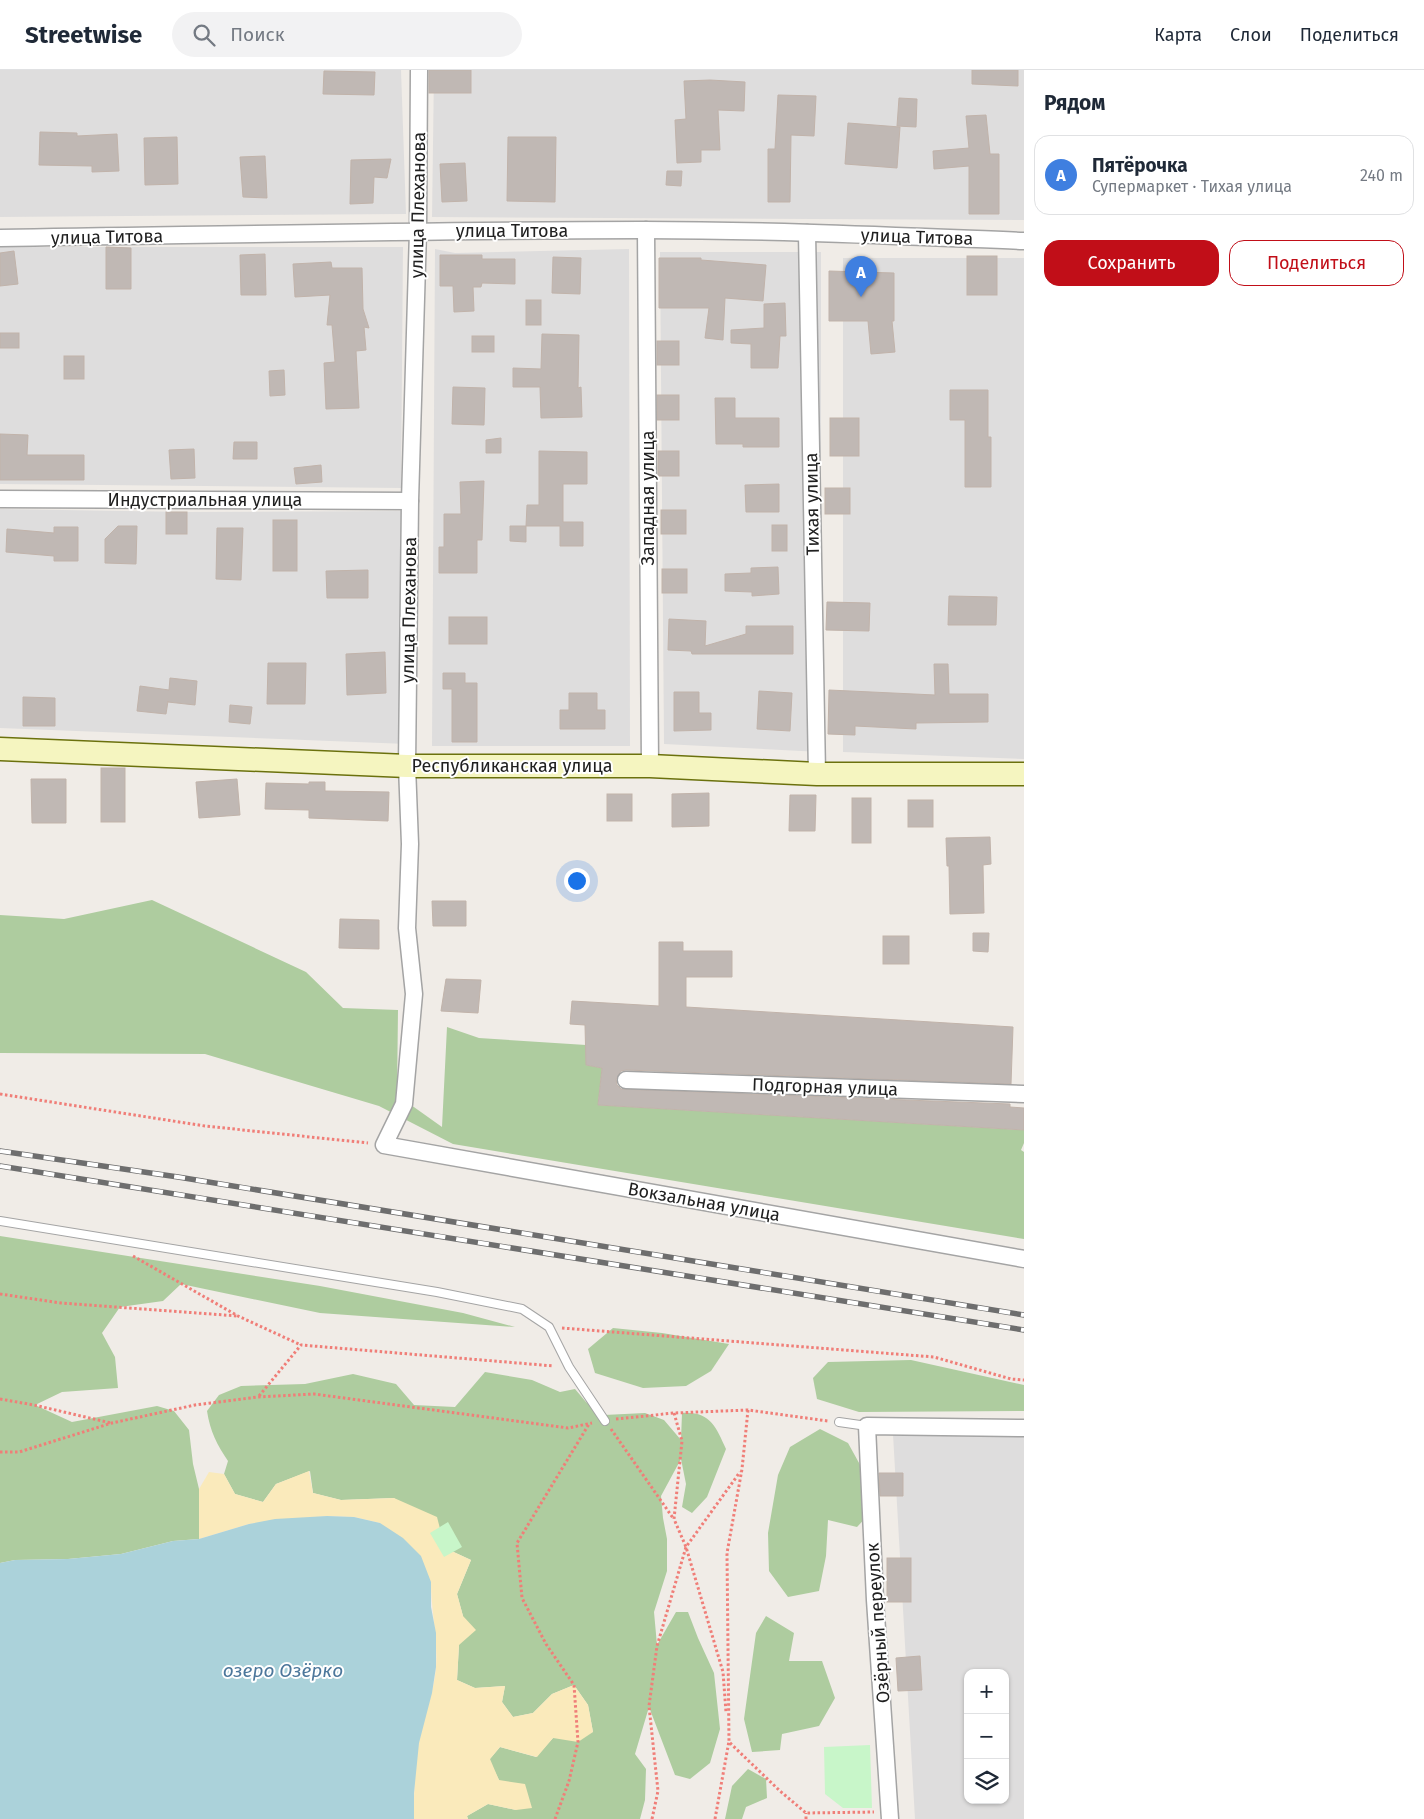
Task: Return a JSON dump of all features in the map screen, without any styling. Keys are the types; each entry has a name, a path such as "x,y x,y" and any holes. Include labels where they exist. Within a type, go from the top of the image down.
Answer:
{"street":[{"name":"улица Плеханова","path":"384,1145 404,1104 414,994 407,928 410,844 407,766 410,501 418,232 419,70"},
{"name":"улица Титова","path":"0,238 646,230 807,233 1024,241"},
{"name":"Западная улица","path":"646,230 650,766"},
{"name":"Тихая улица","path":"807,233 817,774"},
{"name":"Индустриальная улица","path":"0,499 410,501"},
{"name":"Республиканская улица","path":"0,749 407,766 650,766 817,774 1024,774"},
{"name":"Подгорная улица","path":"626,1080 1024,1094"},
{"name":"Вокзальная улица","path":"384,1145 1024,1259"},
{"path":"867,1426 1024,1428"},
{"name":"Озёрный переулок","path":"867,1426 875,1600 890,1815"}],"lane":[{"path":"0,1221 447,1294 522,1309 549,1327 569,1367 605,1421"},
{"path":"839,1422 867,1426"}],"path":[{"path":"0,1094 205,1126 384,1145"},
{"path":"128,1254 238,1316 301,1345 569,1367"},
{"path":"0,1294 61,1303 238,1316"},
{"path":"549,1327 934,1357 1011,1379 1024,1380"},
{"path":"258,1397 301,1345"},
{"path":"0,1452 19,1452 112,1423 195,1404 258,1397 314,1394 568,1428 605,1421 674,1413 748,1410 839,1422"},
{"path":"0,1399 34,1404 112,1423"},
{"path":"715,1819 729,1742 726,1553 742,1469 748,1410"},
{"path":"674,1413 682,1441 674,1518"},
{"path":"605,1421 674,1518 686,1546 723,1672 729,1742 806,1813 890,1815"},
{"path":"555,1819 569,1781 578,1742 574,1685 546,1644 522,1598 517,1543 589,1424"},
{"path":"652,1819 658,1791 649,1706 657,1646 686,1546 742,1469"},
{"path":"806,1813 806,1819"}],"shaded area":[{"path":"0,70 401,70 406,214 0,217"},
{"path":"434,70 1024,70 1024,220 432,217"},
{"path":"0,247 403,247 401,488 0,484"},
{"path":"435,249 455,253 629,249 630,746 432,746"},
{"path":"660,252 821,252 821,752 664,744"},
{"path":"843,258 1024,258 1024,759 843,752"},
{"path":"0,509 187,512 407,511 407,744 0,728"},
{"path":"893,1434 1024,1435 1024,1819 915,1819"}],"green space":[{"path":"152,900 306,972 343,1008 398,1010 397,1095 442,1127 447,1027 479,1038 586,1045 586,1065 602,1068 598,1105 1024,1130 1024,1143 1021,1150 1024,1152 1024,1239 453,1144 379,1106 205,1054 0,1053 0,915 64,919"},
{"path":"0,1236 320,1286 463,1313 515,1327 320,1313 181,1284 163,1301 120,1307 102,1333 115,1357 118,1388 62,1392 35,1405 72,1422 157,1406 174,1411 189,1430 193,1464 199,1489 199,1539 173,1541 121,1554 68,1559 15,1560 0,1563"},
{"path":"613,1328 662,1333 729,1344 711,1371 686,1386 643,1388 595,1373 588,1349"},
{"path":"911,1360 1024,1385 1024,1411 859,1412 817,1399 813,1378 828,1362"},
{"path":"485,1372 532,1380 560,1392 575,1389 586,1402 604,1415 645,1413 664,1420 681,1440 682,1413 699,1415 706,1418 715,1427 726,1449 707,1497 692,1513 682,1507 686,1484 681,1459 661,1496 667,1539 667,1571 654,1612 657,1645 676,1612 688,1612 714,1673 720,1729 710,1763 690,1779 675,1775 649,1707 635,1754 646,1769 645,1800 640,1819 468,1819 467,1816 488,1804 516,1810 489,1760 500,1747 536,1757 553,1738 593,1732 588,1705 574,1685 552,1694 533,1713 513,1717 502,1702 505,1686 475,1688 457,1680 463,1616 457,1594 471,1560 445,1548 394,1498 341,1500 313,1493 310,1471 276,1484 263,1502 235,1494 224,1474 228,1461 214,1438 207,1411 219,1395 241,1386 305,1384 353,1374 396,1384 414,1405 455,1407"},
{"path":"820,1429 848,1443 864,1472 872,1511 857,1527 828,1520 826,1556 819,1591 788,1597 769,1571 768,1533 778,1475 790,1447"},
{"path":"448,1522 462,1547 444,1557 430,1533"},
{"path":"766,1616 794,1633 789,1661 822,1661 835,1698 819,1726 782,1734 780,1750 752,1752 744,1719 756,1633"},
{"path":"870,1745 872,1808 843,1808 825,1794 824,1747"},
{"path":"748,1769 766,1779 767,1798 746,1807 742,1819 725,1819 732,1786"}],"sand":[{"path":"309,1471 313,1493 341,1500 394,1498 437,1517 445,1548 471,1560 457,1594 463,1616 476,1630 459,1645 457,1680 475,1688 505,1686 502,1702 513,1717 533,1713 552,1694 574,1685 588,1705 593,1732 578,1742 553,1738 537,1757 500,1747 490,1759 499,1780 525,1784 532,1808 516,1810 488,1804 467,1816 468,1819 414,1819 417,1751 436,1667 431,1582 380,1523 354,1517 327,1516 249,1524 199,1539 199,1489 209,1472 224,1474 235,1494 263,1502 276,1484"}],"water":[{"name":"озеро Озёрко","path":"327,1516 354,1517 380,1523 403,1538 421,1556 431,1582 431,1607 436,1633 436,1667 432,1693 419,1743 414,1793 414,1819 0,1819 0,1563 15,1560 68,1559 121,1554 173,1541 199,1539 249,1524 275,1519"}],"building":[{"path":"429,70 471,70 471,93 429,93"},
{"path":"972,70 1018,70 1018,86 972,84"},
{"path":"324,71 375,72 374,95 323,94"},
{"path":"684,81 745,82 744,111 718,110 720,150 701,150 701,162 677,163 675,120 686,119"},
{"path":"778,95 816,96 814,136 791,135 790,202 768,202 768,149 775,149"},
{"path":"899,98 917,99 916,127 897,126"},
{"path":"986,115 990,154 999,154 999,214 969,214 969,166 934,169 933,151 969,148 966,116"},
{"path":"848,123 900,127 897,168 845,164"},
{"path":"40,132 77,133 77,136 117,134 119,171 92,172 92,166 39,165"},
{"path":"177,137 178,184 145,185 144,138"},
{"path":"508,137 556,137 555,202 507,201"},
{"path":"265,156 267,198 243,197 240,157"},
{"path":"391,159 387,178 374,177 373,203 350,204 351,160"},
{"path":"465,163 467,201 442,202 440,164"},
{"path":"667,171 682,171 681,186 666,185"},
{"path":"106,247 131,248 131,289 106,289"},
{"path":"14,251 18,284 0,286 0,253"},
{"path":"265,254 266,295 241,295 240,255"},
{"path":"440,255 482,255 482,259 515,259 515,284 482,283 481,287 473,287 474,311 454,312 453,286 440,286"},
{"path":"967,256 997,256 997,295 967,295"},
{"path":"553,257 581,258 580,294 552,293"},
{"path":"659,258 701,258 701,260 766,265 763,301 725,298 723,340 705,338 709,308 659,308"},
{"path":"331,262 332,268 362,268 363,309 369,328 364,327 366,350 356,351 359,408 326,409 324,363 335,362 332,325 327,325 330,295 295,297 293,264"},
{"path":"829,271 894,273 894,321 892,321 895,352 871,354 868,321 829,321"},
{"path":"526,300 541,300 541,325 526,325"},
{"path":"785,303 786,336 780,336 778,368 751,368 751,344 731,343 731,330 764,328 764,304"},
{"path":"0,333 19,333 19,348 0,348"},
{"path":"542,334 579,335 578,388 581,387 582,417 541,418 540,387 513,387 513,368 541,369"},
{"path":"472,336 494,336 494,352 472,352"},
{"path":"657,341 679,341 679,365 657,365"},
{"path":"64,356 84,356 84,379 64,379"},
{"path":"284,370 285,395 270,396 269,371"},
{"path":"453,387 485,388 484,425 452,424"},
{"path":"950,390 988,390 988,437 991,437 991,487 965,487 965,420 950,420"},
{"path":"657,395 679,395 679,420 657,420"},
{"path":"715,398 735,398 735,418 779,418 779,447 743,447 743,444 716,444"},
{"path":"830,418 859,418 859,456 830,456"},
{"path":"0,434 28,435 27,455 84,455 84,480 0,480"},
{"path":"501,438 501,453 486,453 486,440"},
{"path":"234,442 257,442 257,459 233,459"},
{"path":"194,449 195,478 171,479 169,450"},
{"path":"539,451 587,452 587,484 563,484 563,522 583,522 583,546 560,546 560,526 526,526 527,505 539,505"},
{"path":"658,451 679,451 679,476 658,476"},
{"path":"321,465 322,482 296,484 294,468"},
{"path":"484,481 482,540 477,540 477,573 439,573 439,547 444,547 444,514 461,514 460,482"},
{"path":"779,484 779,512 746,512 745,485"},
{"path":"825,488 850,488 850,514 825,514"},
{"path":"661,510 686,510 686,534 661,534"},
{"path":"166,512 187,512 187,534 166,534"},
{"path":"273,520 297,520 297,571 273,571"},
{"path":"772,525 787,525 787,551 772,551"},
{"path":"118,526 137,526 136,564 105,563 105,539"},
{"path":"510,526 526,526 526,542 510,541"},
{"path":"54,527 78,527 78,561 54,561 54,556 6,552 7,529 54,533"},
{"path":"217,528 243,528 241,580 216,579"},
{"path":"778,567 779,594 752,596 752,592 725,591 725,574 751,573 751,568"},
{"path":"662,569 687,569 687,593 662,593"},
{"path":"368,570 368,598 327,598 326,571"},
{"path":"949,596 997,597 996,625 948,625"},
{"path":"827,602 870,603 869,631 826,630"},
{"path":"449,617 487,617 487,644 449,644"},
{"path":"669,619 706,621 705,646 746,634 746,626 793,626 793,654 692,654 691,651 668,650"},
{"path":"385,652 386,693 347,695 346,654"},
{"path":"268,663 306,663 305,704 267,704"},
{"path":"934,664 948,664 949,694 988,694 988,722 916,723 916,729 855,726 855,735 828,734 829,690 935,695"},
{"path":"443,673 465,673 465,683 477,683 477,742 452,742 452,689 443,689"},
{"path":"170,678 197,681 195,705 168,701 166,714 137,711 140,686 169,690"},
{"path":"759,691 792,693 790,731 757,729"},
{"path":"674,692 699,692 699,713 711,713 711,730 674,731"},
{"path":"569,693 597,693 597,710 605,710 605,729 560,729 560,710 569,710"},
{"path":"23,697 55,698 55,726 23,726"},
{"path":"230,705 252,707 250,724 229,722"},
{"path":"101,768 125,768 125,822 101,822"},
{"path":"31,779 66,779 66,823 32,823"},
{"path":"237,779 240,815 199,818 196,782"},
{"path":"309,782 325,782 325,791 389,792 388,821 309,818 309,810 265,809 266,783 309,784"},
{"path":"709,793 709,826 672,827 672,794"},
{"path":"607,794 632,794 632,821 607,821"},
{"path":"790,795 816,795 815,831 789,831"},
{"path":"852,798 871,798 871,843 852,843"},
{"path":"908,800 933,800 933,827 908,827"},
{"path":"990,837 991,864 983,865 984,913 950,914 949,866 947,866 946,838"},
{"path":"432,901 466,901 466,926 433,926"},
{"path":"340,919 379,920 379,949 339,948"},
{"path":"973,933 989,933 988,952 973,951"},
{"path":"883,936 909,936 909,964 883,964"},
{"path":"659,942 683,942 683,951 732,951 732,977 686,977 686,1007 1013,1027 1011,1084 626,1070 621,1071 616,1079 617,1085 621,1089 1010,1104 1010,1107 1024,1108 1024,1130 598,1105 602,1068 586,1065 585,1025 570,1024 572,1001 659,1006"},
{"path":"446,979 481,980 478,1013 441,1011"},
{"path":"879,1473 903,1473 903,1496 880,1496"},
{"path":"887,1558 911,1558 911,1602 887,1602"},
{"path":"920,1656 922,1690 898,1691 896,1658"}],"railway":[{"path":"0,1151 178,1177 1024,1315"},
{"path":"0,1166 1024,1330"}],"place":[{"name":"Пятёрочка","path":"861,297"}]}
